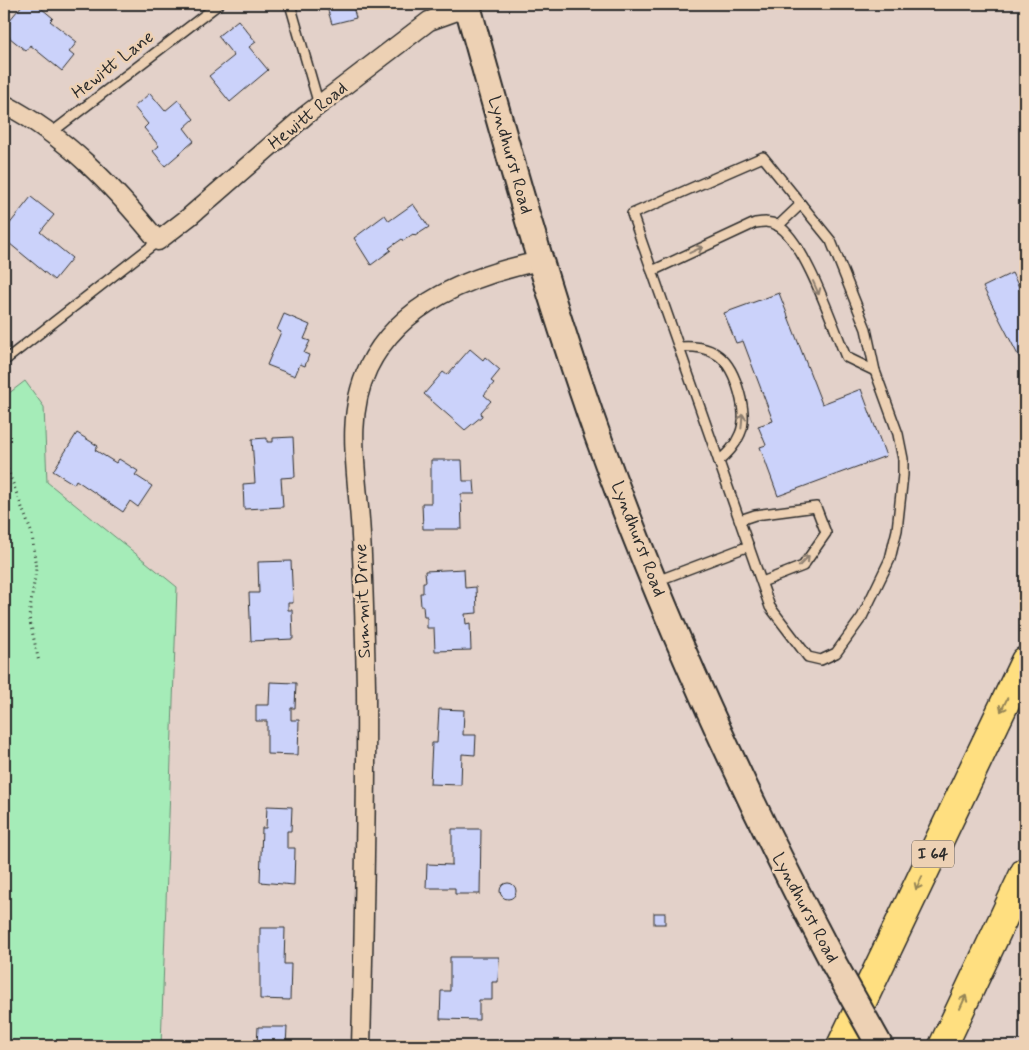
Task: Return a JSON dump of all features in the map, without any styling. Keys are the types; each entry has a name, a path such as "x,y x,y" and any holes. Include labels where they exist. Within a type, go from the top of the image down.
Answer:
{"highway":[{"name":"I 64","path":"841,1046 1025,661"},
{"path":"943,1046 1025,872"}],"main road":[{"name":"Lyndhurst Road","path":"467,5 540,261 597,435 654,582 732,763 786,873 880,1046"}],"street":[{"name":"Hewitt Road","path":"158,241 189,217 319,106 429,20 467,5"},
{"path":"4,104 26,115 51,133 96,172 126,202 158,241"},
{"name":"Summit Drive","path":"361,1046 366,690 361,533 356,480 355,421 359,394 368,369 385,341 403,320 433,300 466,282 510,267 540,261"}],"lane":[{"name":"Hewitt Lane","path":"51,133 219,4"},
{"path":"290,4 319,106"},
{"path":"763,157 801,204 831,241 866,329 875,371 898,434 903,475 897,530 890,559 862,617 836,653 821,660 814,660 804,653 770,607 632,214 763,157"},
{"path":"778,226 801,204"},
{"path":"652,271 755,223 767,222 778,226 799,249 846,357 875,371"},
{"path":"4,361 158,241"},
{"path":"679,347 703,347 720,356 730,368 743,406 743,420 740,433 731,450 719,461"},
{"path":"740,520 755,515 816,507 826,533 803,566 762,582"},
{"path":"654,582 748,546"}],"path":[{"path":"4,460 32,534 36,569 29,617 39,662"}],"green space":[{"path":"25,381 44,407 47,482 177,587 161,1046 4,1046 4,397"}],"building":[{"path":"23,4 36,4 53,18 50,21 77,42 69,52 74,56 62,71 30,45 26,51 4,33 4,27"},
{"path":"326,4 364,4 353,7 356,18 332,24"},
{"path":"238,20 256,42 249,47 268,70 230,102 209,76 234,56 218,36"},
{"path":"150,93 165,111 178,100 194,119 184,128 194,141 165,166 153,151 159,146 144,128 148,124 134,107"},
{"path":"31,197 54,215 40,232 72,258 54,280 4,239 4,231"},
{"path":"413,204 429,227 415,236 413,234 403,241 402,239 371,265 354,238 385,215 389,221"},
{"path":"1012,273 1025,299 1025,353 1019,357 983,287"},
{"path":"779,293 822,404 861,389 886,456 778,496 760,447 766,445 758,426 773,421 743,341 736,343 724,313"},
{"path":"284,314 310,325 304,339 310,341 304,353 309,355 305,366 300,364 295,376 267,365 281,332 277,330"},
{"path":"470,349 483,360 485,357 500,370 491,381 494,383 484,395 491,401 481,412 482,416 465,430 424,394 443,372 447,375"},
{"path":"77,433 98,446 95,450 116,463 119,459 138,471 135,475 152,486 138,507 130,501 123,512 76,480 74,484 53,471"},
{"path":"293,437 295,477 281,478 283,507 244,509 243,484 255,483 252,439 267,438 267,442 273,442 273,438"},
{"path":"431,460 462,460 463,481 474,481 475,494 461,494 462,529 423,529 422,503 431,503"},
{"path":"291,561 293,603 288,603 288,610 292,610 293,639 251,641 249,593 259,593 258,562"},
{"path":"464,569 465,588 476,587 477,613 465,614 466,624 470,623 471,650 435,651 434,628 427,628 427,617 424,617 423,606 421,606 420,593 423,593 423,582 426,582 425,571"},
{"path":"270,682 296,683 295,708 291,708 291,720 299,720 298,755 267,754 267,721 256,721 256,705 269,705"},
{"path":"439,709 464,710 463,735 476,735 475,755 462,754 461,785 430,784 432,743 437,743"},
{"path":"267,806 292,807 291,831 287,831 287,848 295,848 294,885 260,882 262,828 266,828"},
{"path":"452,829 481,829 480,894 455,894 455,888 426,888 427,864 452,865"},
{"path":"508,883 514,885 516,891 514,897 508,899 502,897 500,891 502,885"},
{"path":"654,913 665,913 665,924 654,924"},
{"path":"260,928 285,928 284,964 291,964 290,1000 260,999"},
{"path":"450,957 499,957 498,982 492,982 492,1000 479,1000 479,1020 440,1019 441,991 450,991"},
{"path":"258,1027 287,1027 286,1046 257,1046"}]}
